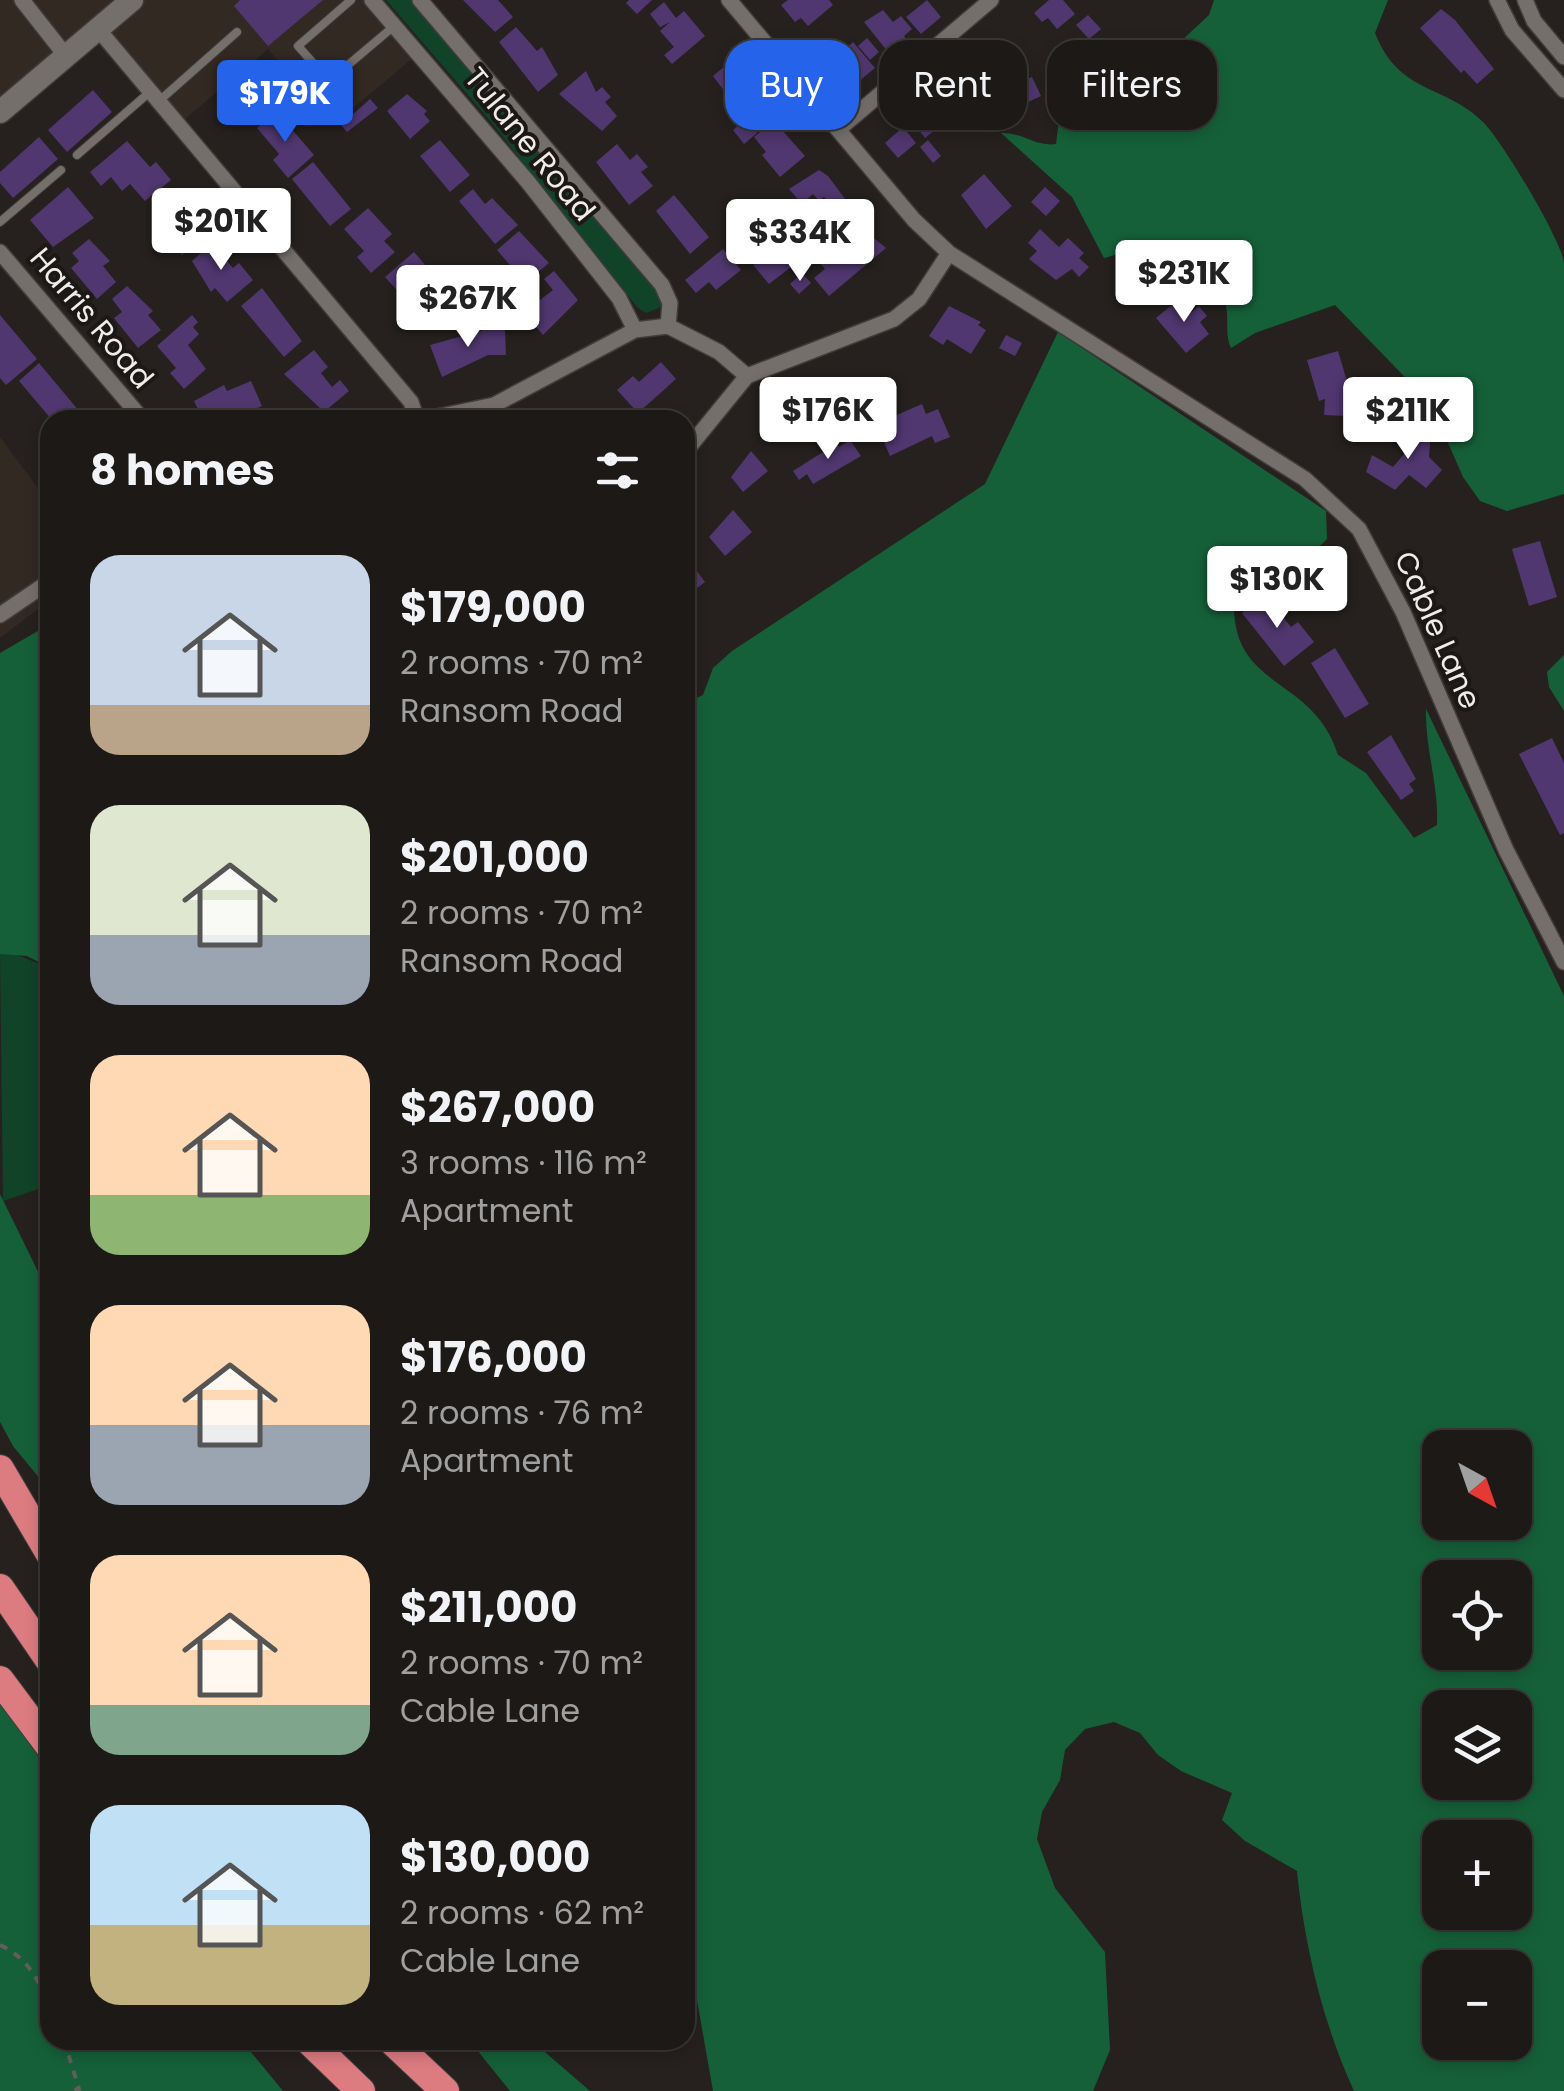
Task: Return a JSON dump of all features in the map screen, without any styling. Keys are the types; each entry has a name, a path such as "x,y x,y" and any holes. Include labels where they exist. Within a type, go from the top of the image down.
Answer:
{"highway":[{"path":"0,1470 40,1537"},
{"path":"0,1588 40,1646"},
{"path":"0,1680 40,1734"},
{"path":"318,2050 361,2091"},
{"path":"402,2050 445,2091"}],"main road":[{"path":"0,112 132,0"}],"street":[{"path":"22,0 66,56"},
{"name":"Tulane Road","path":"372,0 528,182 619,298 635,330"},
{"name":"Tulane Road","path":"420,0 662,285 670,303 668,326"},
{"name":"Cable Lane","path":"729,0 763,40"},
{"path":"859,112 991,0"},
{"path":"1497,0 1512,30 1564,90"},
{"path":"1526,0 1534,21 1564,57"},
{"path":"98,29 400,388 413,410"},
{"name":"Cable Lane","path":"840,130 914,220 948,253 1305,479 1359,528 1403,612 1506,850 1564,962"},
{"name":"Harris Road","path":"0,252 134,410"},
{"path":"695,438 747,376 894,319 919,299 948,253"},
{"path":"469,410 494,405 635,330 668,326 719,352 747,376"},
{"path":"0,616 40,588"}],"lane":[{"path":"352,0 298,46 329,81 394,26"},
{"path":"77,155 237,32"},
{"path":"0,222 61,170"}],"path":[{"path":"0,1945 16,1953 40,1983"},
{"path":"67,2050 79,2089 70,2091"}],"shaded area":[{"path":"0,0 366,0 414,57 333,125 268,49 185,119 106,30 0,124"},
{"path":"0,437 40,491 40,608 0,638"}],"green space":[{"path":"386,0 414,0 662,296 661,307 646,313 637,307 492,123"},
{"path":"1214,0 1388,0 1375,33 1385,53 1410,78 1469,110 1493,133 1543,214 1564,263 1564,494 1507,511 1480,501 1463,477 1431,404 1335,305 1255,333 1231,348 1221,293 1194,255 1165,241 1104,258 1072,197 1001,133 1056,144 1058,130 1217,130 1217,40 1182,40 1209,15"},
{"path":"1058,332 1326,511 1327,539 1234,604 1237,632 1246,653 1311,710 1326,729 1338,755 1366,773 1414,838 1437,825 1426,709 1564,996 1564,2091 1354,2091 1316,1983 1297,1871 1245,1841 1222,1820 1232,1793 1181,1771 1158,1755 1140,1733 1114,1722 1085,1729 1065,1750 1060,1780 1042,1812 1037,1839 1055,1888 1105,1952 1110,2050 1093,2091 713,2091 695,1989 695,699 703,695 713,668 732,651 985,484"},
{"path":"40,630 40,963 27,956 0,954 0,653"},
{"path":"1564,655 1564,711 1549,687 1547,672"},
{"path":"12,953 40,964 40,1188 3,1201 0,954"},
{"path":"0,1194 40,1276 40,1479 13,1446 0,1422"},
{"path":"0,1703 40,1759 40,2050 249,2050 283,2091 0,2091"},
{"path":"477,2050 543,2050 590,2091 510,2091"}],"building":[{"path":"240,0 323,0 268,46 234,6"},
{"path":"463,0 498,0 513,17 495,32"},
{"path":"652,0 637,14 626,3"},
{"path":"788,0 829,0 833,5 808,26 801,18 795,22 781,5"},
{"path":"927,0 941,17 921,34 906,17"},
{"path":"1049,0 1063,0 1075,14 1057,29 1048,18 1042,22 1034,13"},
{"path":"664,2 676,18 684,11 705,36 672,64 664,55 674,47 660,31 670,22 660,27 650,14"},
{"path":"1441,9 1455,20 1494,69 1477,84 1464,70 1461,73 1420,28"},
{"path":"883,10 893,22 901,16 912,29 904,36 907,40 879,41 864,22"},
{"path":"1088,15 1101,29 1089,39 1076,25"},
{"path":"516,27 537,51 542,47 558,75 538,92 499,42"},
{"path":"867,38 879,52 870,60 859,45"},
{"path":"859,49 875,68 859,81"},
{"path":"725,66 725,92 713,76"},
{"path":"274,68 287,82 276,92 263,79"},
{"path":"586,71 596,92 602,87 611,97 605,102 617,116 602,131 559,94"},
{"path":"246,76 251,82 259,76 275,95 242,123 227,105 231,101 225,94"},
{"path":"1032,77 1041,96 1027,103 1027,79"},
{"path":"93,90 112,112 67,152 48,130"},
{"path":"407,94 427,111 424,114 430,121 410,139 387,111"},
{"path":"370,99 378,108 347,132 341,125"},
{"path":"276,111 314,155 288,178 273,160 279,154 257,128"},
{"path":"733,130 757,133 744,144"},
{"path":"763,130 782,130 805,156 780,177 762,155 766,152 754,137"},
{"path":"900,130 905,130 916,143 898,158 885,143"},
{"path":"919,130 935,130 925,138"},
{"path":"39,137 58,159 13,198 0,183 0,172"},
{"path":"440,140 470,175 450,192 420,156"},
{"path":"928,140 941,156 933,163 920,147"},
{"path":"127,141 150,167 156,162 171,180 145,201 130,184 122,191 111,177 101,186 90,172"},
{"path":"617,144 630,160 637,154 648,167 641,172 653,186 629,205 596,162"},
{"path":"313,162 351,209 330,226 292,179"},
{"path":"819,170 854,211 833,229 826,220 816,228 809,219 830,204 824,197 819,201 813,194 802,204 789,189"},
{"path":"984,174 1012,206 986,229 961,195"},
{"path":"68,187 94,218 53,247 30,220"},
{"path":"1045,187 1060,201 1046,216 1031,202"},
{"path":"473,189 485,204 492,198 518,225 495,244 459,201"},
{"path":"674,195 709,237 690,254 656,211"},
{"path":"173,197 179,205 186,199 195,209 199,206 213,230 182,255 169,240 181,230 169,216 164,220 156,211"},
{"path":"368,208 392,234 384,241 395,252 371,273 357,257 364,251 344,229"},
{"path":"747,213 791,267 769,284 753,265 760,260 732,225"},
{"path":"859,226 886,248 829,296 814,278 825,269 818,261"},
{"path":"1040,229 1059,247 1068,238 1084,253 1079,258 1089,267 1079,277 1072,269 1056,280 1029,259 1037,251 1028,243"},
{"path":"519,231 549,263 525,283 497,250"},
{"path":"89,239 110,261 103,266 116,282 97,299 71,268 79,261 72,253"},
{"path":"212,243 233,268 239,263 253,280 227,302 215,288 211,292 192,261"},
{"path":"723,249 741,270 716,290 709,282 696,293 685,280"},
{"path":"414,252 427,267 423,271 434,283 428,288 439,300 414,322 399,305 405,299 385,277"},
{"path":"554,271 578,300 543,335 520,307 535,294 540,300 553,290 544,279"},
{"path":"802,273 811,283 799,294 790,284"},
{"path":"127,286 153,311 148,315 161,330 138,348 114,318 122,312 112,299"},
{"path":"262,288 302,341 284,357 241,306"},
{"path":"1179,299 1191,313 1199,306 1207,316 1200,322 1209,334 1186,353 1156,318"},
{"path":"949,306 981,322 978,325 986,330 971,354 947,339 943,345 929,336"},
{"path":"0,315 37,359 6,385 0,378"},
{"path":"192,315 198,322 193,327 199,334 188,345 206,369 184,389 170,373 176,368 157,346"},
{"path":"484,330 505,330 506,355 488,355 442,377 430,345"},
{"path":"1006,335 1022,343 1015,356 999,348"},
{"path":"314,350 328,367 321,373 332,387 340,380 349,391 322,410 284,374"},
{"path":"1338,351 1349,388 1347,416 1324,415 1325,399 1319,401 1307,360"},
{"path":"661,362 676,379 641,410 635,410 617,390 633,376 639,382"},
{"path":"39,363 78,410 44,410 19,381"},
{"path":"251,381 262,406 253,410 198,410 194,401 224,385 227,391"},
{"path":"922,404 926,414 938,409 950,437 935,443 932,436 890,456 876,424"},
{"path":"1404,428 1431,429 1429,457 1442,470 1426,488 1409,475 1395,490 1366,472 1372,455 1393,467 1404,454"},
{"path":"850,440 861,456 813,484 807,474 799,480 793,471 837,443 839,447"},
{"path":"751,451 768,471 743,492 731,477"},
{"path":"733,510 752,532 725,556 709,537"},
{"path":"1540,541 1557,597 1529,606 1512,549"},
{"path":"695,568 705,582 695,590"},
{"path":"1265,595 1291,627 1298,622 1314,642 1284,666 1242,613"},
{"path":"1335,648 1369,704 1345,718 1311,663"},
{"path":"1391,735 1416,779 1409,784 1414,791 1401,800 1367,752"},
{"path":"1552,738 1564,763 1564,833 1560,835 1519,754"}]}
